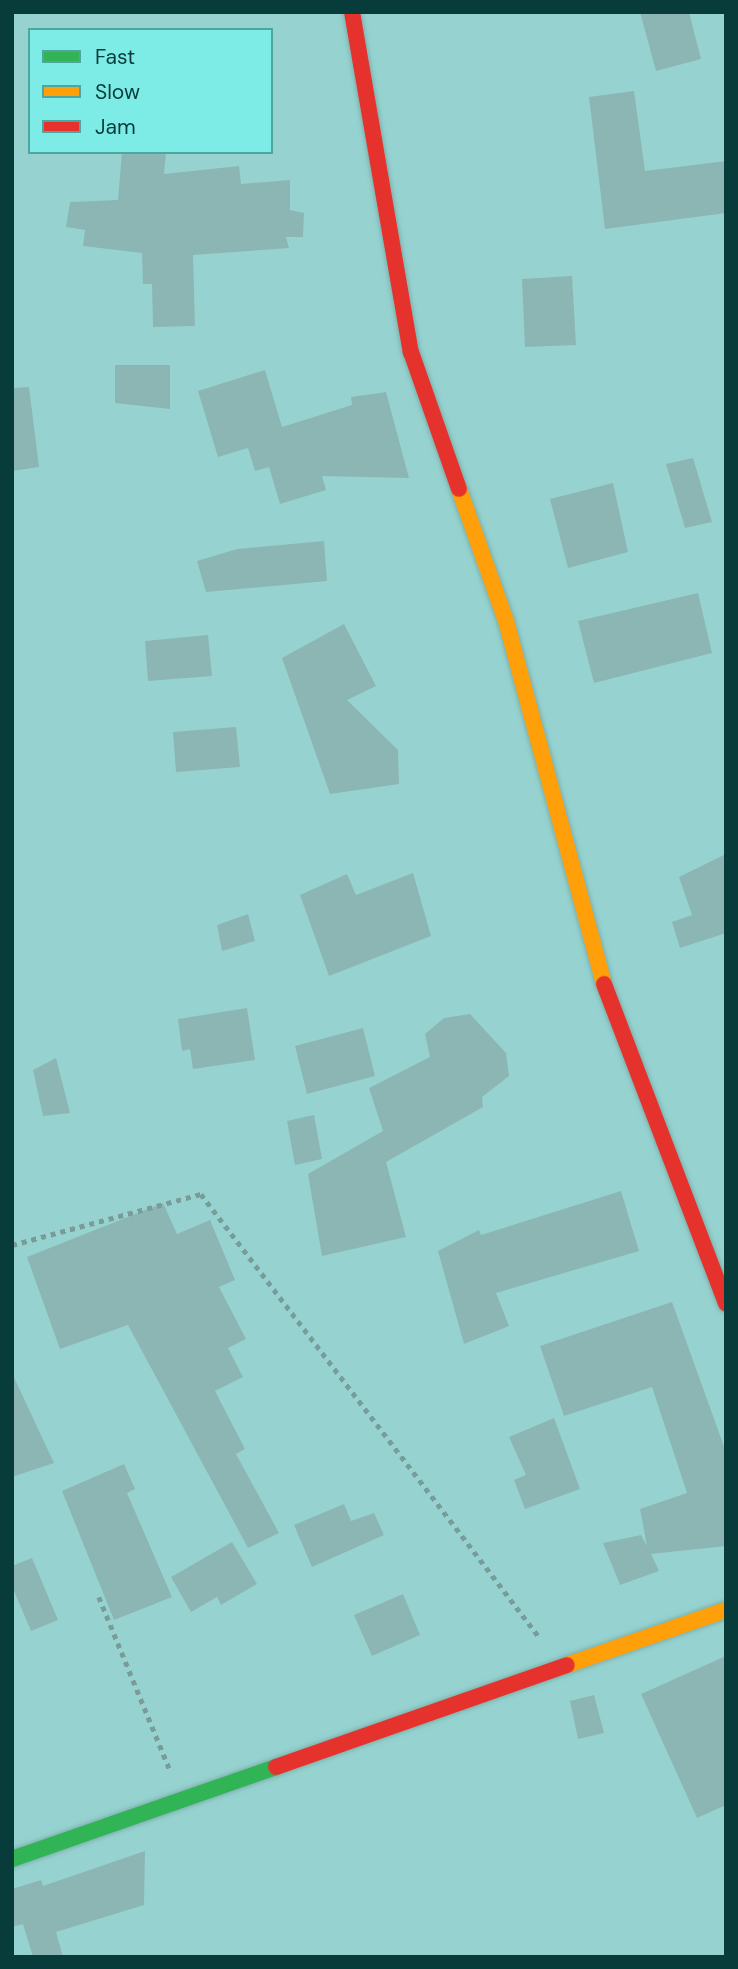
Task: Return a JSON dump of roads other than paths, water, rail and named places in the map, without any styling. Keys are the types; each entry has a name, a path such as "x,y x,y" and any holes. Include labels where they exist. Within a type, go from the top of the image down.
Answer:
{"street":[{"path":"352,12 411,352 506,621 608,999 726,1303"},
{"path":"12,1859 564,1669 726,1610"}]}
